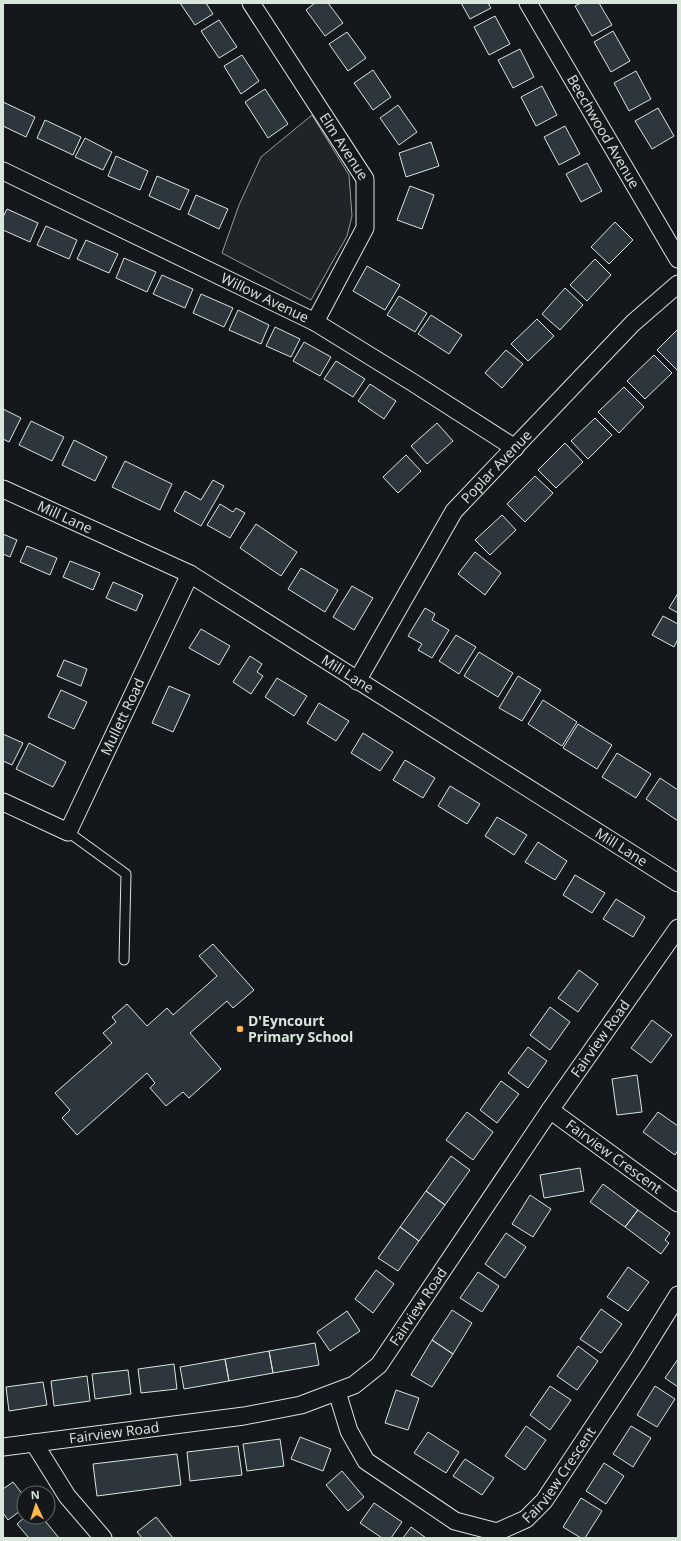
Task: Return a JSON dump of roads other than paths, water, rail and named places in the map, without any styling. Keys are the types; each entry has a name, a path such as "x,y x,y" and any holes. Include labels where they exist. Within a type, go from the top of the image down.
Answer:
{"street":[{"name":"Elm Avenue","path":"251,3 365,179 365,228 315,322"},
{"name":"Beechwood Avenue","path":"528,3 678,259"},
{"name":"Willow Avenue","path":"3,171 315,322 515,448"},
{"name":"Poplar Avenue","path":"357,681 454,511 633,323 678,284"},
{"name":"Mill Lane","path":"3,489 190,574 678,883"},
{"name":"Mullett Road","path":"68,832 190,574"},
{"path":"3,802 68,832"},
{"name":"Fairview Road","path":"3,1447 244,1416 302,1405 354,1385 379,1365 550,1110 678,928"},
{"name":"Fairview Crescent","path":"550,1110 678,1203"},
{"name":"Fairview Crescent","path":"337,1392 348,1431 366,1461 455,1521 498,1535 526,1519 544,1501 637,1361 678,1295"},
{"path":"34,1443 67,1496 103,1538"}],"lane":[{"path":"68,832 126,874 124,960"}],"place":[{"name":"D'Eyncourt Primary School","path":"240,1029"}]}
